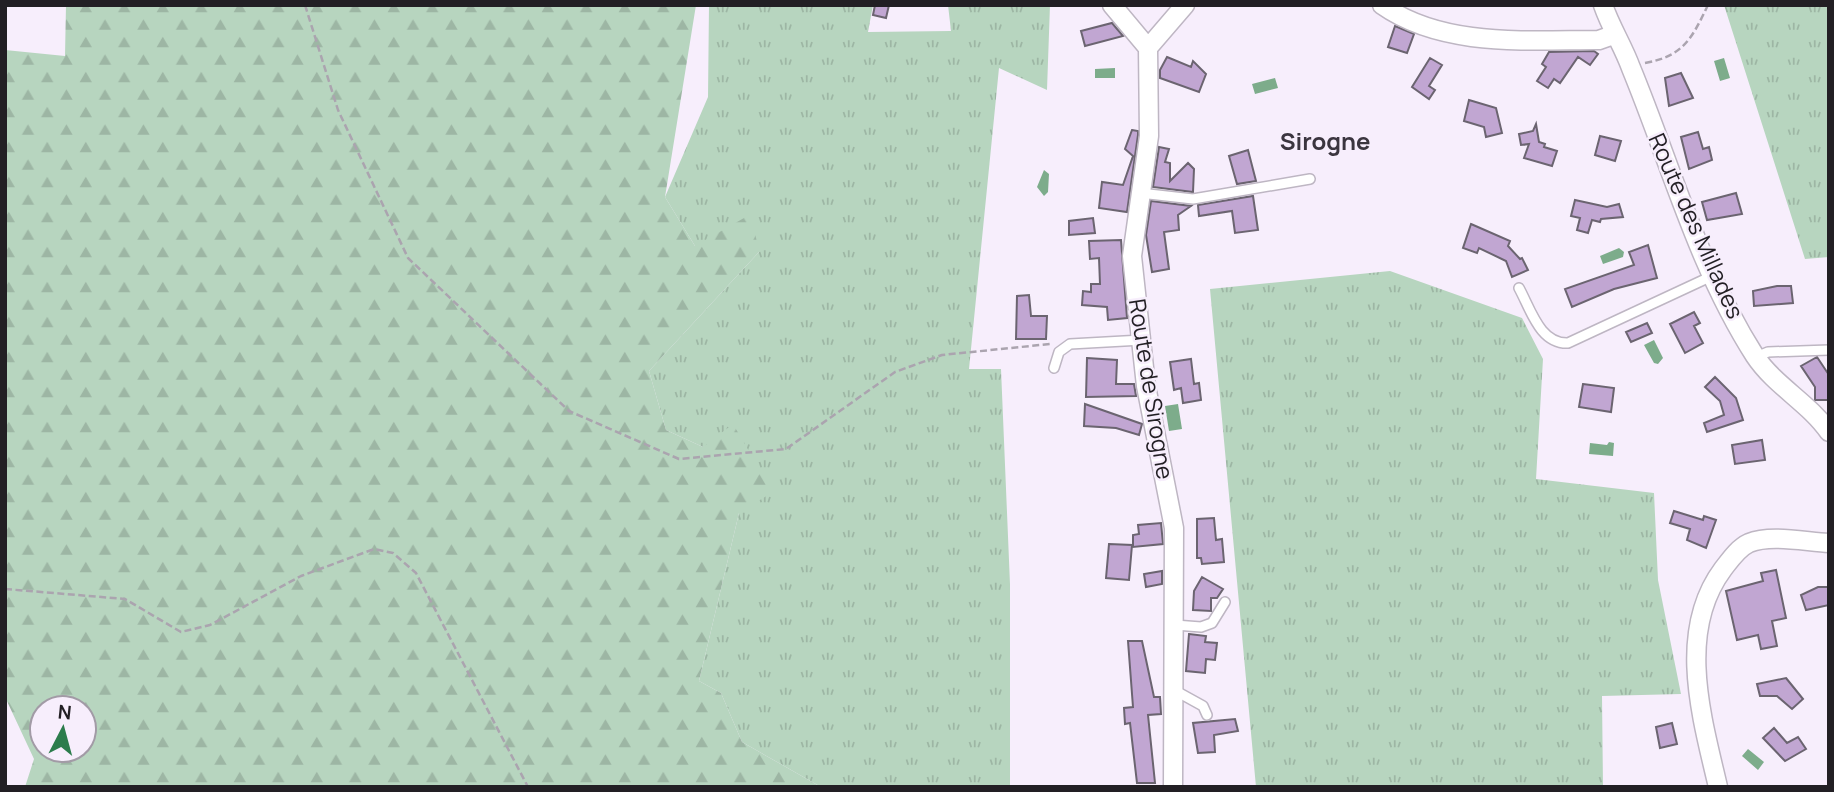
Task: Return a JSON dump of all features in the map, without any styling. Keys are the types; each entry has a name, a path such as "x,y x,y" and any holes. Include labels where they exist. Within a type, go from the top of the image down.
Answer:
{"street":[{"path":"1112,5 1148,48 1185,5"},
{"path":"1382,5 1392,13 1448,33 1480,39 1599,40 1613,35"},
{"name":"Route des Millades","path":"1603,5 1613,35 1631,66 1671,181 1712,276 1756,357 1829,432"},
{"name":"Route de Sirogne","path":"1148,48 1149,136 1132,256 1146,386 1174,528 1173,787"},
{"path":"1718,787 1700,712 1696,662 1701,615 1717,577 1733,555 1748,543 1765,540 1829,543"}],"lane":[{"path":"1140,193 1193,199 1310,179"},
{"path":"1519,288 1545,336 1555,343 1568,342 1712,276"},
{"path":"1054,368 1059,352 1070,344 1142,340"},
{"path":"1756,357 1768,352 1829,350"},
{"path":"1175,625 1201,626 1212,623 1225,603"},
{"path":"1174,690 1203,706 1206,715"}],"path":[{"path":"305,5 338,110 408,258 569,411 593,422 679,459 786,449 895,372 942,355 1070,344"},
{"path":"1631,66 1665,60 1690,42 1708,5"},
{"path":"5,589 125,599 181,632 210,625 301,576 374,549 393,553 416,573 528,787"}],"green space":[{"path":"66,5 696,5 665,197 695,246 751,214 759,252 649,371 666,430 703,447 733,424 773,492 739,513 699,681 721,693 742,742 821,787 25,787 32,764 98,764 98,694 28,694 28,746 5,697 5,50 65,56"},
{"path":"709,5 873,5 868,32 951,31 948,5 1050,5 1047,90 999,68 969,369 1001,369 1010,584 1010,787 821,787 742,742 721,693 699,681 739,513 703,447 666,430 649,371 759,252 695,246 665,197 708,97"},
{"path":"1724,5 1829,5 1829,257 1805,259"},
{"path":"1390,271 1522,318 1543,359 1536,479 1654,493 1658,580 1681,694 1602,696 1603,787 1256,787 1210,289"}],"shaded area":[{"path":"1724,58 1730,78 1720,81 1714,61"},
{"path":"1115,68 1115,78 1095,78 1095,69"},
{"path":"1275,78 1278,88 1255,94 1252,84"},
{"path":"1044,170 1049,174 1048,192 1044,196 1037,187"},
{"path":"1619,248 1624,252 1623,257 1603,264 1600,256"},
{"path":"1654,340 1663,358 1658,364 1654,363 1644,345"},
{"path":"1178,404 1182,429 1169,431 1165,406"},
{"path":"1609,442 1614,443 1613,456 1589,454 1590,443 1607,445"},
{"path":"1748,749 1764,762 1758,770 1742,756"}],"building":[{"path":"875,5 889,5 886,18 873,15"},
{"path":"1112,23 1123,36 1085,46 1081,31"},
{"path":"1395,26 1414,34 1407,53 1388,47"},
{"path":"1594,51 1598,54 1590,65 1578,57 1560,83 1554,79 1548,88 1537,81 1546,67 1542,64 1549,52"},
{"path":"1167,57 1191,67 1193,61 1206,74 1199,92 1160,78 1160,70"},
{"path":"1430,58 1442,65 1429,86 1435,90 1429,99 1412,87"},
{"path":"1681,73 1693,98 1669,106 1665,78"},
{"path":"1469,100 1496,108 1502,133 1486,137 1484,127 1464,121"},
{"path":"1536,124 1539,142 1545,144 1544,147 1557,151 1552,166 1524,158 1529,144 1521,145 1519,134 1533,131"},
{"path":"1132,130 1138,131 1138,135 1127,212 1099,208 1102,182 1123,185 1133,156 1125,149"},
{"path":"1698,132 1703,149 1709,147 1712,160 1689,169 1681,137"},
{"path":"1600,136 1621,141 1615,161 1595,155"},
{"path":"1159,147 1169,149 1165,162 1170,163 1170,181 1188,163 1194,169 1193,192 1153,187"},
{"path":"1248,150 1256,181 1237,184 1229,156"},
{"path":"1736,193 1742,214 1707,220 1702,202"},
{"path":"1253,196 1258,230 1235,233 1232,211 1199,216 1198,205"},
{"path":"1575,200 1607,207 1619,204 1623,217 1601,219 1600,222 1592,220 1588,233 1577,230 1580,218 1571,216"},
{"path":"1151,201 1191,206 1178,215 1179,230 1164,232 1169,269 1152,272 1146,235"},
{"path":"1093,218 1095,233 1069,235 1069,221"},
{"path":"1471,224 1510,241 1508,246 1522,258 1528,270 1512,277 1506,261 1479,248 1477,253 1463,248"},
{"path":"1121,240 1127,318 1108,320 1107,307 1082,305 1083,291 1091,292 1091,284 1100,284 1099,258 1090,259 1089,241"},
{"path":"1648,245 1657,278 1614,289 1572,307 1565,289 1634,265 1629,252"},
{"path":"1791,286 1793,303 1754,306 1753,291"},
{"path":"1029,295 1031,316 1047,316 1046,339 1016,339 1017,296"},
{"path":"1694,312 1700,323 1694,326 1703,343 1685,353 1670,324"},
{"path":"1647,323 1652,333 1631,342 1626,332"},
{"path":"1817,357 1829,375 1829,400 1815,400 1815,387 1801,366"},
{"path":"1087,358 1117,360 1116,384 1134,384 1136,396 1086,397"},
{"path":"1191,359 1194,384 1199,383 1201,400 1183,403 1181,388 1174,390 1170,362"},
{"path":"1715,377 1736,398 1743,420 1707,432 1704,423 1724,415 1720,401 1705,387"},
{"path":"1583,384 1614,388 1611,412 1579,407"},
{"path":"1085,404 1142,424 1139,435 1116,428 1084,426"},
{"path":"1762,440 1765,460 1735,464 1732,445"},
{"path":"1674,511 1703,520 1704,516 1716,520 1706,548 1687,540 1690,529 1670,523"},
{"path":"1214,518 1216,540 1222,539 1224,562 1202,564 1201,558 1197,558 1197,519"},
{"path":"1161,523 1163,544 1133,547 1133,535 1139,534 1138,525"},
{"path":"1109,544 1132,545 1129,580 1106,578"},
{"path":"1776,570 1786,618 1772,621 1777,646 1761,649 1758,635 1737,640 1726,591 1763,581 1761,573"},
{"path":"1162,571 1162,584 1146,587 1144,574"},
{"path":"1202,577 1223,589 1217,598 1211,598 1211,611 1193,610 1194,591"},
{"path":"1818,587 1829,587 1829,605 1806,610 1801,595"},
{"path":"1189,634 1206,636 1205,642 1217,643 1215,660 1206,659 1205,673 1186,671"},
{"path":"1128,641 1142,641 1154,697 1160,697 1161,714 1148,715 1155,783 1137,783 1130,723 1125,724 1124,708 1133,707"},
{"path":"1786,678 1803,699 1792,709 1777,696 1760,696 1757,684"},
{"path":"1235,719 1238,731 1214,735 1215,752 1198,753 1193,723"},
{"path":"1672,723 1677,744 1660,748 1656,727"},
{"path":"1774,728 1787,743 1798,737 1806,749 1785,761 1763,738"}],"district":[{"name":"Sirogne","path":"1325,142"}]}
